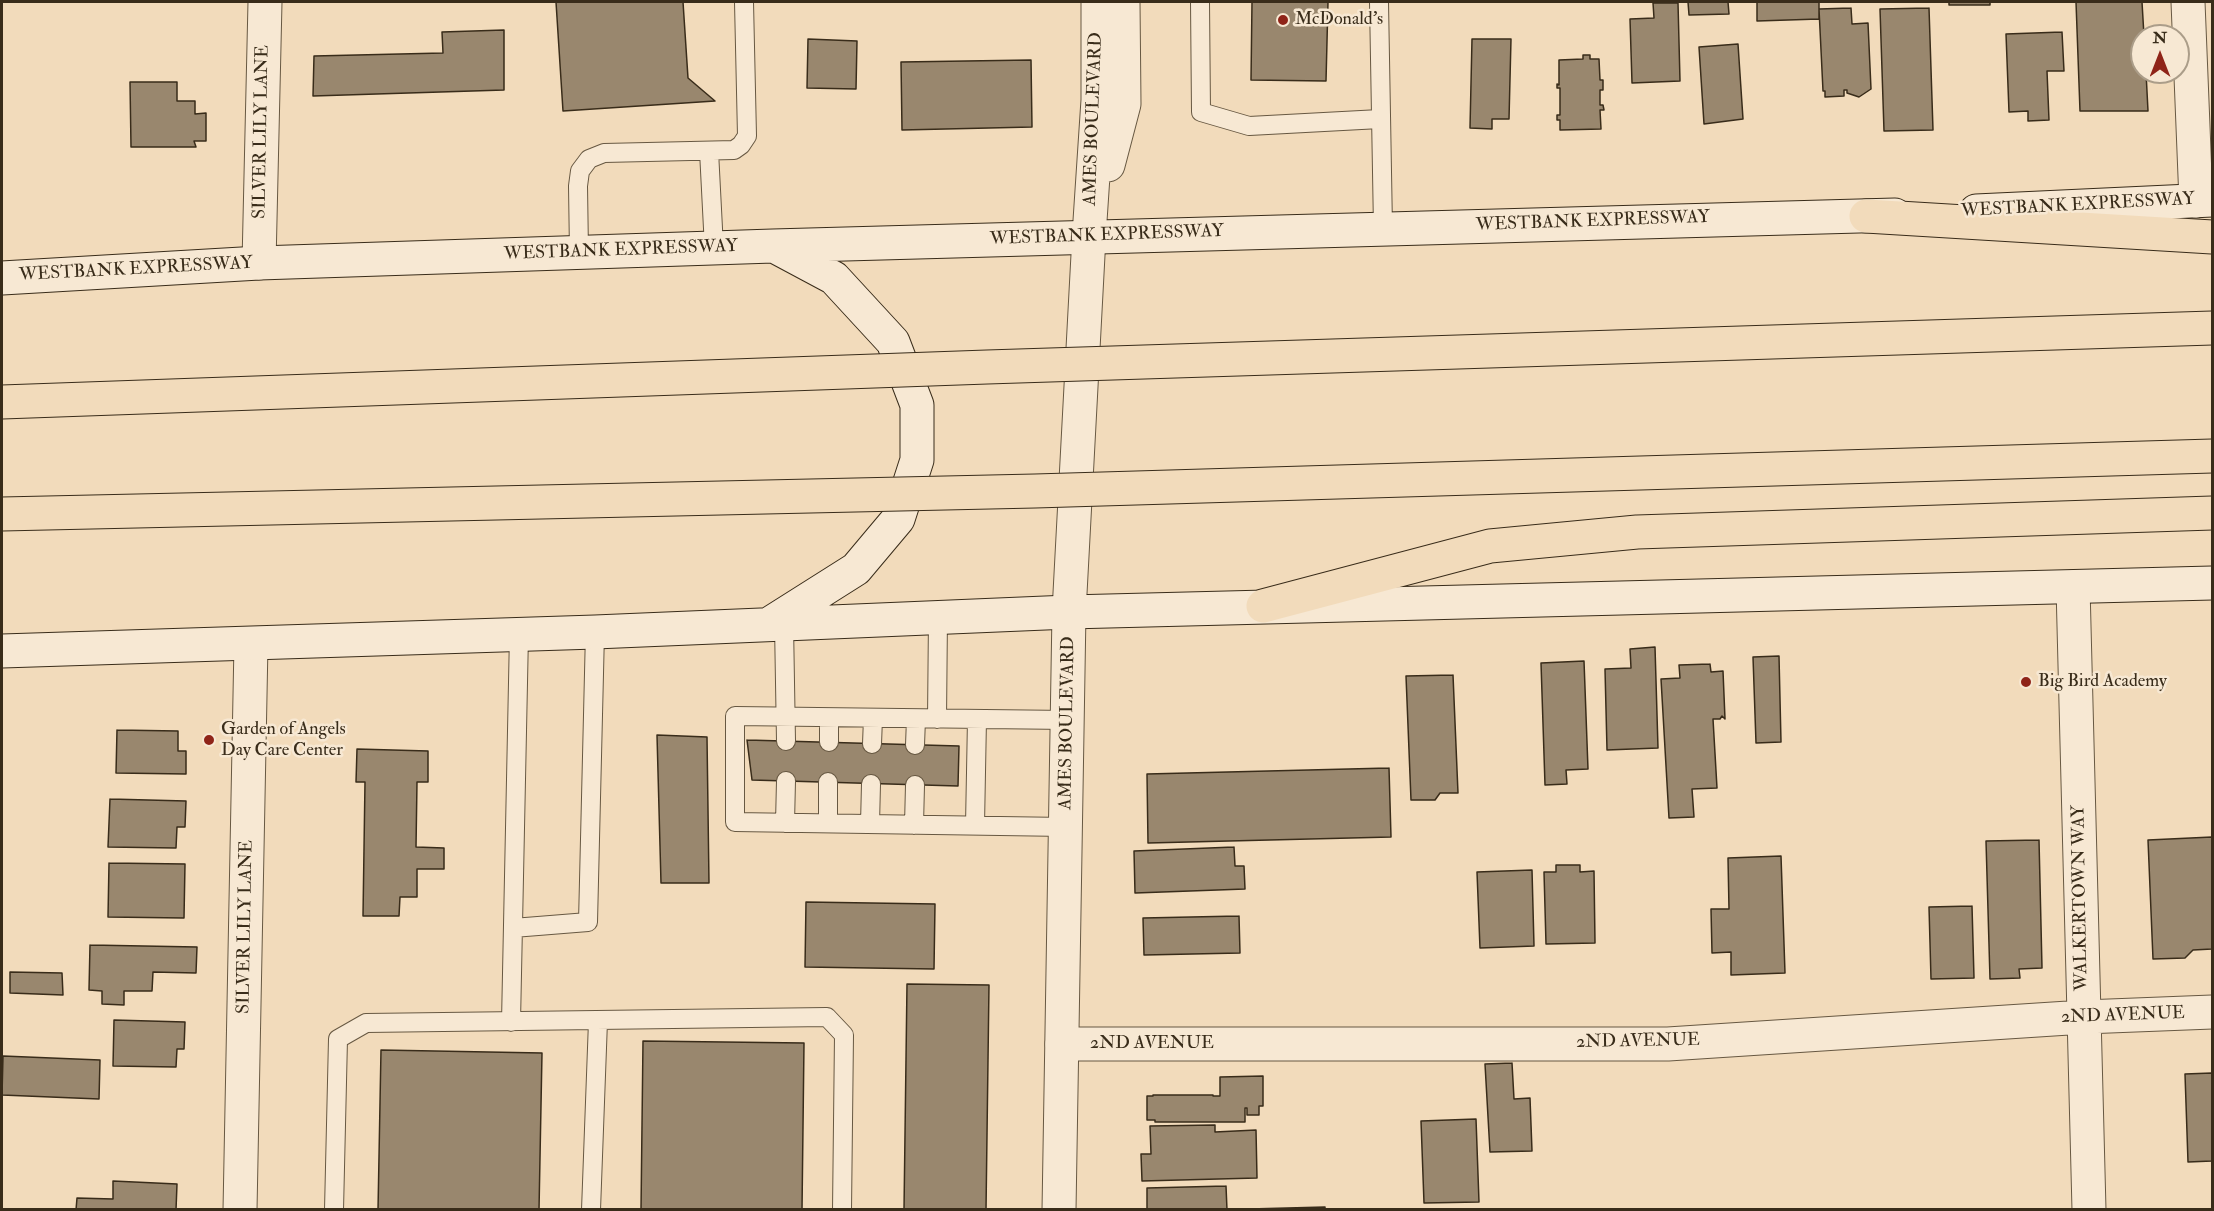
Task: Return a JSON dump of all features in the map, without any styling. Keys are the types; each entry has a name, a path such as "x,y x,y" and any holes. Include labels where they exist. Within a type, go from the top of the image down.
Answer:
{"highway":[{"path":"1866,216 2212,237"},
{"path":"2,402 2212,328"},
{"path":"2,514 1035,491 2212,456"},
{"path":"1263,606 1490,546 1637,532 2212,513"}],"main road":[{"name":"SILVER LILY LANE","path":"259,264 266,2"},
{"name":"AMES BOULEVARD","path":"1059,1209 1069,612 1098,100 1098,2"},
{"name":"AMES BOULEVARD","path":"1089,236 1124,104 1123,2"},
{"path":"2188,2 2204,201"},
{"name":"WESTBANK EXPRESSWAY","path":"2,278 259,264 579,252 1866,216 2204,201"},
{"path":"773,246 834,278 893,342 917,405 917,460 898,519 856,569 776,625"},
{"path":"2,651 595,632 1263,606 2212,583"},
{"name":"WALKERTOWN WAY","path":"2073,587 2089,1209"},
{"name":"SILVER LILY LANE","path":"240,1209 251,644"},
{"name":"2ND AVENUE","path":"1062,1044 1668,1044 2084,1017 2212,1012"}],"lane":[{"path":"579,252 578,186 580,171 590,159 604,153 734,150 741,145 747,135 744,2"},
{"path":"1200,2 1201,112 1249,126 1380,119"},
{"path":"1379,2 1383,228"},
{"path":"709,151 714,248"},
{"path":"937,719 938,617"},
{"path":"776,625 786,717 786,741"},
{"path":"513,928 588,922 595,632"},
{"path":"511,1022 519,634"},
{"path":"1066,827 735,822 735,716 1068,720"},
{"path":"829,717 829,742"},
{"path":"872,744 873,718"},
{"path":"915,745 916,719"},
{"path":"975,825 977,719"},
{"path":"785,823 786,781"},
{"path":"828,782 828,824"},
{"path":"870,824 871,783"},
{"path":"914,825 915,785"},
{"path":"334,1209 338,1039 366,1023 827,1017 844,1035 842,1209"},
{"path":"591,1209 598,1021"}],"building":[{"path":"556,2 683,2 688,78 715,101 563,111"},
{"path":"1252,2 1328,2 1326,81 1251,80"},
{"path":"1688,2 1728,2 1729,14 1689,15"},
{"path":"1757,2 1819,2 1819,19 1757,21"},
{"path":"1949,2 1990,2 1990,5 1949,5"},
{"path":"2076,2 2142,2 2143,24 2130,24 2130,84 2147,84 2148,111 2080,111"},
{"path":"1653,3 1678,3 1680,81 1632,83 1630,19 1654,18"},
{"path":"1851,8 1852,24 1868,23 1871,89 1859,97 1844,90 1844,96 1825,97 1819,9"},
{"path":"1929,8 1933,130 1884,131 1880,9"},
{"path":"504,30 504,90 313,96 314,56 443,53 442,32"},
{"path":"2062,32 2064,71 2047,71 2049,120 2028,121 2028,111 2009,112 2006,34"},
{"path":"808,39 857,41 856,89 807,88"},
{"path":"1472,39 1511,39 1509,119 1492,119 1492,129 1470,128"},
{"path":"1738,44 1743,119 1704,124 1699,47"},
{"path":"1583,55 1590,55 1590,59 1599,59 1600,80 1603,80 1600,105 1603,105 1604,110 1600,110 1601,129 1560,130 1560,120 1557,120 1557,115 1560,115 1560,88 1557,88 1559,60 1583,59"},
{"path":"1031,60 1032,127 902,130 901,62"},
{"path":"130,82 177,82 177,101 195,101 195,114 206,113 206,141 194,141 196,147 131,147"},
{"path":"1655,647 1658,748 1607,750 1605,669 1631,668 1630,649"},
{"path":"1779,656 1781,742 1756,743 1753,657"},
{"path":"1584,661 1588,769 1566,770 1567,784 1545,785 1541,663"},
{"path":"1710,664 1711,672 1723,671 1725,719 1722,716 1720,719 1713,719 1717,788 1692,789 1694,817 1669,818 1661,679 1680,678 1679,665"},
{"path":"1453,675 1458,793 1440,793 1435,800 1411,800 1406,676"},
{"path":"117,730 178,731 178,751 186,751 186,774 116,773"},
{"path":"657,735 707,737 709,883 661,883"},
{"path":"747,740 959,746 958,786 752,780"},
{"path":"357,749 428,751 428,782 417,782 416,847 444,848 444,869 417,869 417,897 400,897 399,916 363,916 365,782 356,782"},
{"path":"1389,768 1391,837 1148,843 1147,774"},
{"path":"110,799 186,801 185,827 177,827 176,848 108,847"},
{"path":"2212,837 2212,949 2193,950 2185,958 2153,959 2148,840"},
{"path":"2039,840 2042,968 2019,969 2020,978 1990,979 1986,841"},
{"path":"1234,847 1235,866 1244,866 1245,889 1135,893 1134,851"},
{"path":"1781,856 1785,973 1731,975 1731,952 1712,953 1711,909 1729,909 1728,858"},
{"path":"109,863 185,864 184,918 108,917"},
{"path":"1556,865 1580,865 1580,872 1594,871 1595,943 1546,944 1544,872 1556,872"},
{"path":"1532,870 1534,946 1480,948 1477,872"},
{"path":"806,902 935,904 934,969 805,967"},
{"path":"1972,906 1974,978 1931,979 1929,907"},
{"path":"1239,916 1240,953 1144,955 1143,918"},
{"path":"90,945 197,947 196,973 153,972 152,991 124,991 124,1005 102,1004 102,991 89,990"},
{"path":"10,972 62,973 63,995 10,993"},
{"path":"907,984 989,985 986,1210 904,1210"},
{"path":"114,1020 185,1022 184,1049 177,1049 176,1067 113,1066"},
{"path":"643,1041 804,1043 802,1210 641,1210"},
{"path":"381,1050 542,1053 539,1210 378,1210"},
{"path":"3,1056 100,1060 99,1099 2,1095"},
{"path":"1512,1063 1514,1099 1530,1098 1532,1151 1490,1152 1485,1064"},
{"path":"2212,1073 2212,1161 2188,1162 2185,1074"},
{"path":"1263,1076 1263,1106 1259,1106 1259,1115 1247,1115 1247,1108 1245,1108 1245,1122 1155,1122 1155,1120 1147,1120 1147,1096 1220,1096 1220,1077"},
{"path":"1476,1119 1479,1202 1424,1203 1421,1121"},
{"path":"1215,1125 1215,1132 1256,1130 1257,1178 1142,1181 1141,1154 1151,1154 1150,1126"},
{"path":"113,1181 177,1184 176,1210 76,1210 77,1198 113,1199"},
{"path":"1226,1186 1227,1210 1147,1210 1147,1188"},
{"path":"1325,1207 1325,1210 1249,1209"}],"place":[{"name":"McDonald's","path":"1283,20"},
{"name":"Big Bird Academy","path":"2026,682"},
{"name":"Garden of Angels Day Care Center","path":"209,740"}]}
